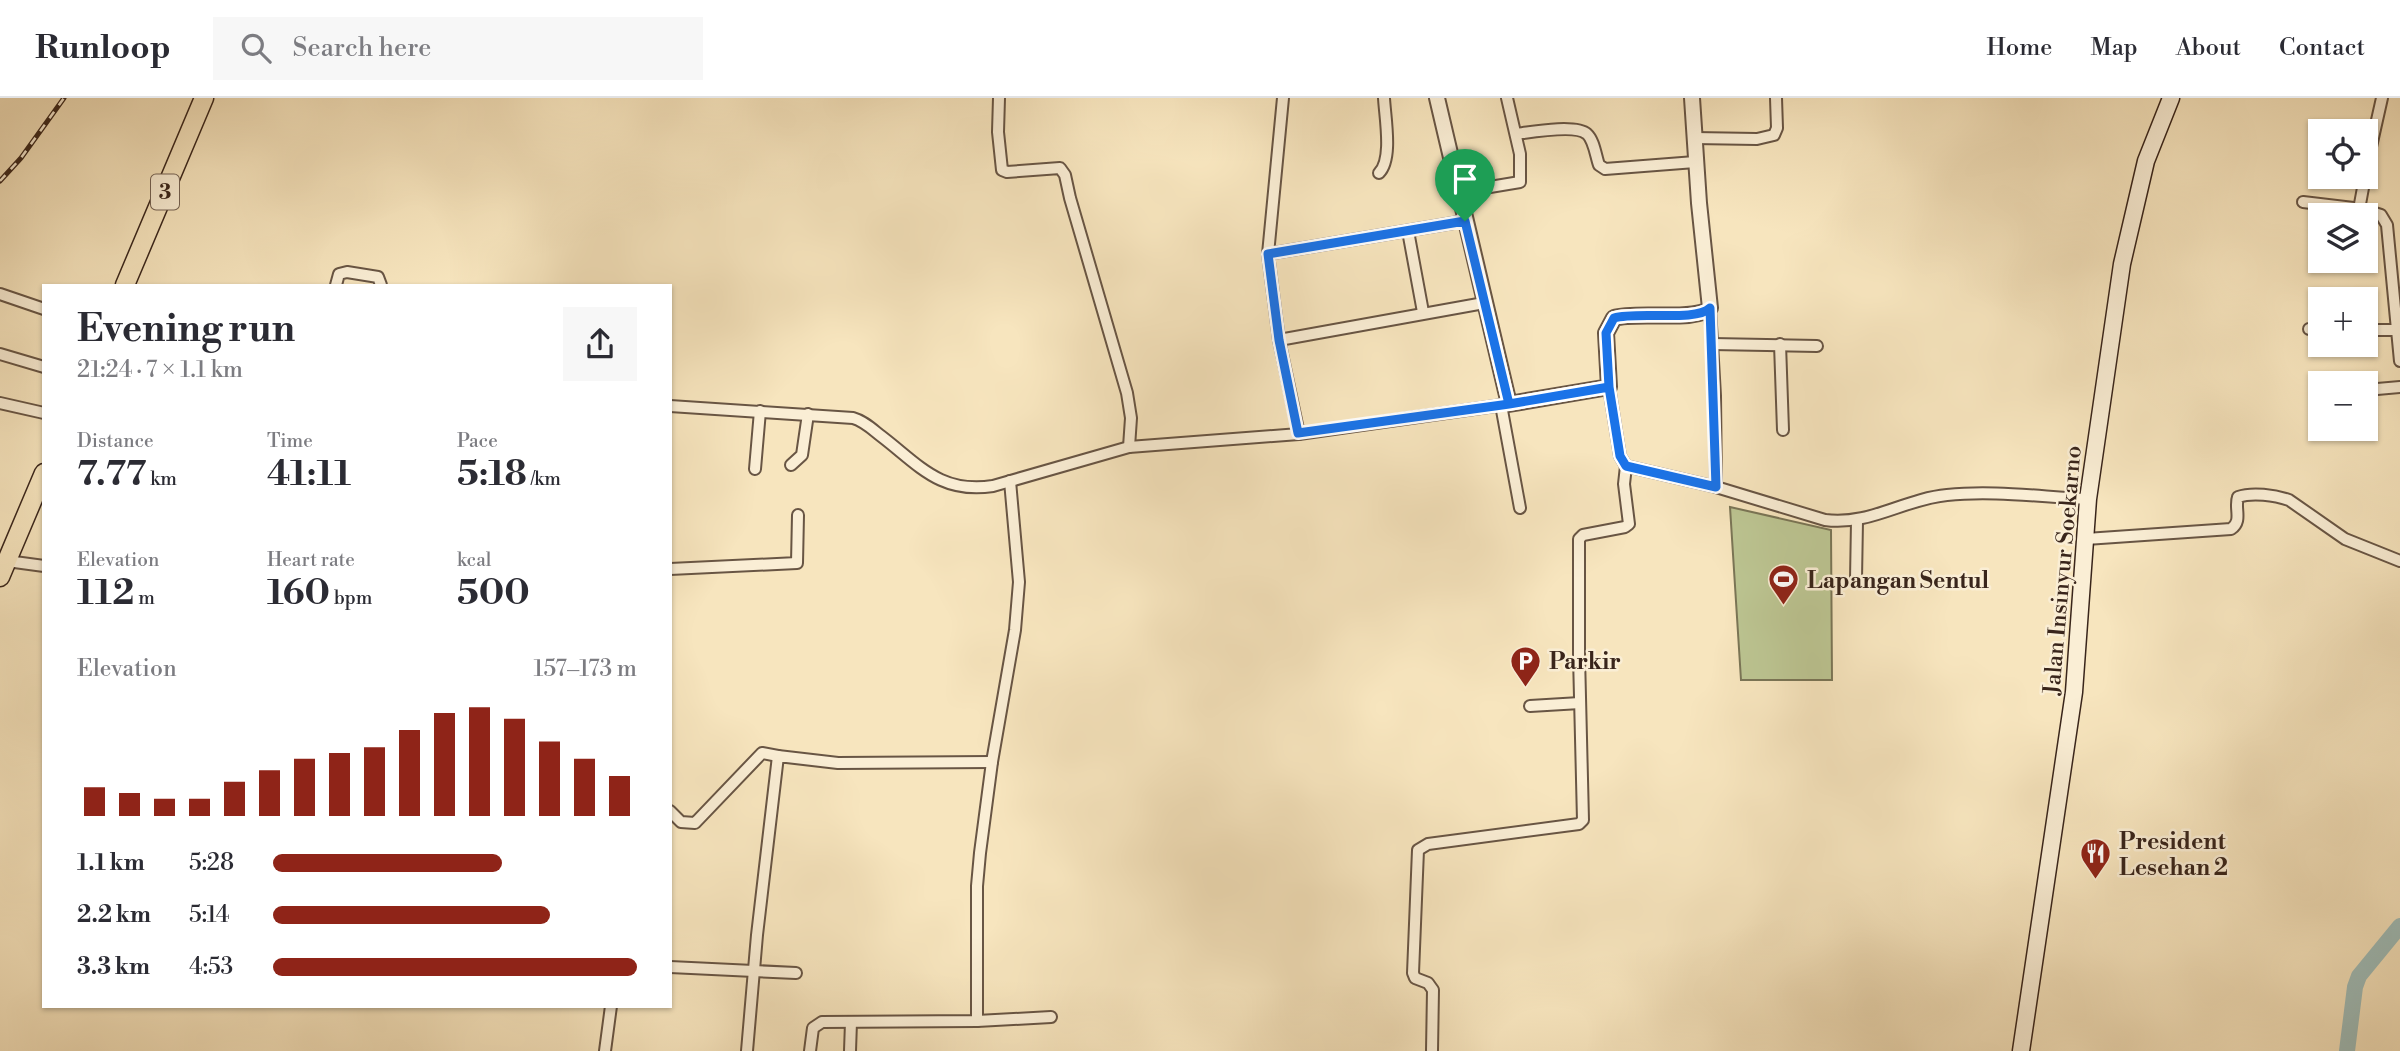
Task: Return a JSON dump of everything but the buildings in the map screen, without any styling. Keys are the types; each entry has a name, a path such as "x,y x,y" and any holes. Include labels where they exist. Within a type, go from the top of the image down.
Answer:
{"highway":[{"name":"3","path":"125,284 204,98"},
{"path":"4,560 42,477"}],"main road":[{"name":"Jalan Insinyur Soekarno","path":"2021,1051 2074,692 2088,499 2122,264 2147,161 2171,98"}],"street":[{"path":"999,98 1002,170 1006,172 1060,168 1065,175 1126,393 1130,418 1129,447"},
{"path":"1283,98 1268,254 1279,340 1298,433"},
{"path":"1379,173 1385,165 1387,155 1384,98"},
{"path":"1437,98 1460,192 1505,405 1520,508"},
{"path":"1460,192 1520,182 1520,154 1507,98"},
{"path":"1692,98 1695,162 1710,308 1716,487"},
{"path":"1694,138 1757,139 1774,135 1777,128 1776,98"},
{"path":"2377,119 2382,98"},
{"path":"1516,134 1570,129 1580,131 1590,137 1599,165 1605,169 1695,162"},
{"path":"2303,202 2311,203"},
{"path":"2378,214 2387,225 2400,361"},
{"path":"1268,254 1465,221"},
{"path":"1408,232 1423,312"},
{"path":"336,284 339,274 347,272 378,277 381,284"},
{"path":"0,294 42,308"},
{"path":"1279,340 1484,303"},
{"path":"1432,1051 1433,990 1428,983 1415,978 1413,973 1418,850 1427,844 1581,823 1584,816 1579,539 1583,535 1629,524 1624,484 1626,466 1620,456 1609,387 1606,333 1614,318 1638,314 1700,314 1710,308"},
{"path":"2378,331 2398,333"},
{"path":"1712,344 1818,346"},
{"path":"1780,344 1783,430"},
{"path":"0,354 42,366"},
{"path":"672,405 858,419 920,469 954,486 974,489 1129,447 1298,433 1505,405 1609,387"},
{"path":"2378,389 2400,387"},
{"path":"0,402 42,412"},
{"path":"755,469 760,411"},
{"path":"791,465 802,454 808,414"},
{"path":"1626,466 1716,487 1825,520 1841,522 1857,521 1924,498 1947,495 1995,494 2088,499"},
{"path":"977,1021 977,886 992,762 1014,630 1019,582 1010,481"},
{"path":"2086,539 2231,529 2238,518 2238,497 2280,497 2290,500 2345,539 2400,561"},
{"path":"672,569 797,563 799,515"},
{"path":"1856,579 1857,521"},
{"path":"4,560 42,566"},
{"path":"1530,706 1580,703"},
{"path":"672,813 681,822 695,823 762,754 838,763 992,762"},
{"path":"747,1051 778,756"},
{"path":"672,967 796,973"},
{"path":"605,1051 611,1008"},
{"path":"810,1051 816,1025 822,1022 977,1021 1051,1017"},
{"path":"850,1051 851,1022"}],"green space":[{"name":"Lapangan Sentul","path":"1730,507 1831,530 1832,680 1741,680"}],"waterway":[{"path":"2347,1051 2355,987 2359,976 2400,926"}],"railway":[{"path":"0,181 21,158 64,98"}],"place":[{"name":"Lapangan Sentul","path":"1784,607"},
{"name":"Parkir","path":"1526,688"},
{"name":"President Lesehan 2","path":"2096,881"}],"route":[{"path":"1465,221 1268,254 1279,340 1298,433 1509,404 1609,387 1620,456 1626,466 1716,487 1710,308 1700,314 1638,314 1614,318 1606,333 1609,387 1509,404 1465,221"}]}
